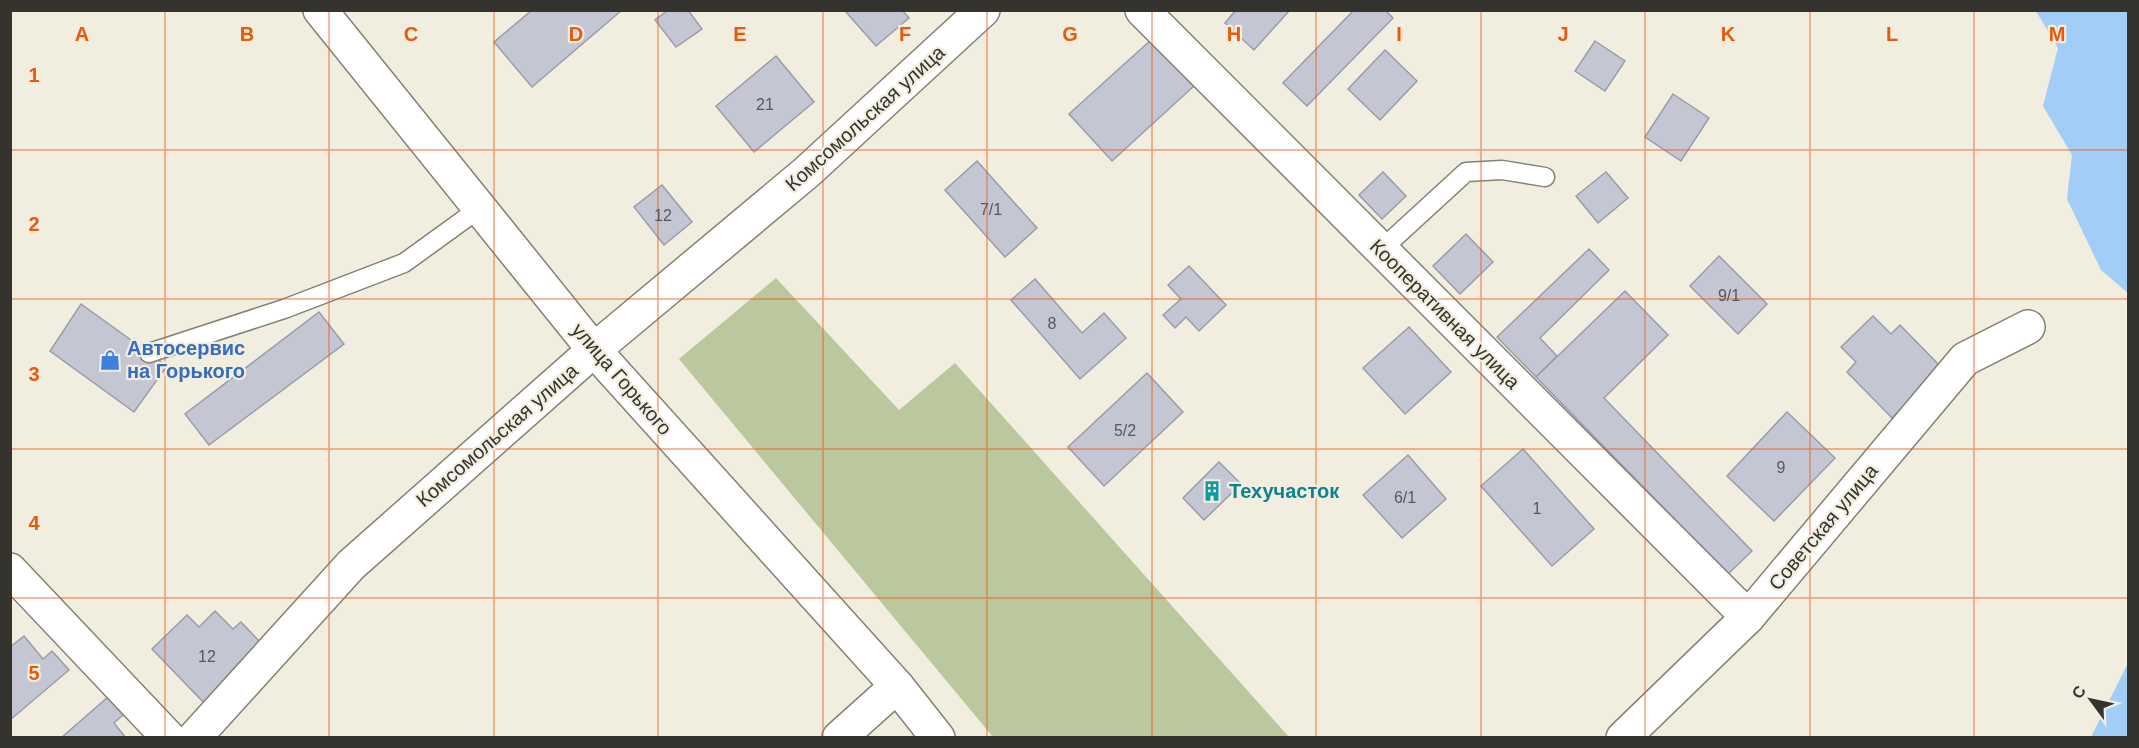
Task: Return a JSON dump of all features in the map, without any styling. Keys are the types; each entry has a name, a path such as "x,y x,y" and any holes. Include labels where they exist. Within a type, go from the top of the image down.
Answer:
{"street":[{"name":"улица Горького","path":"320,10 594,350 897,686 938,738"},
{"name":"Комсомольская улица","path":"194,738 351,565 594,350 807,172 982,10"},
{"name":"Кооперативная улица","path":"1142,10 1748,617"},
{"name":"Советская улица","path":"1623,738 1748,617 1965,359 2028,327"},
{"path":"10,570 168,738"},
{"path":"839,738 897,686"}],"lane":[{"path":"1381,250 1466,172 1502,170 1545,177"},
{"path":"149,353 284,309 404,263 480,208"}],"green space":[{"path":"776,278 899,410 955,363 1289,737 993,737 679,359"}],"water":[{"path":"2036,11 2128,11 2128,293 2101,270 2067,199 2072,155 2043,106 2058,48"},
{"path":"2128,663 2128,737 2091,737"}],"building":[{"path":"532,10 622,10 532,87 494,42"},
{"path":"668,10 688,10 702,29 676,47 655,20"},
{"path":"848,10 902,10 909,18 876,46 846,12"},
{"path":"1236,10 1289,11 1254,50 1225,23"},
{"path":"1354,10 1385,10 1393,18 1307,106 1283,83"},
{"path":"1152,39 1194,86 1112,161 1069,114"},
{"path":"1595,41 1625,61 1605,91 1575,71"},
{"path":"1385,50 1417,81 1380,120 1348,89"},
{"path":"776,56 814,102 754,152 716,106"},
{"path":"1673,94 1709,118 1681,161 1645,137"},
{"path":"977,161 1037,228 1005,257 945,190"},
{"path":"1383,172 1406,196 1382,219 1359,195"},
{"path":"1606,172 1628,198 1598,223 1576,196"},
{"path":"662,185 692,222 664,245 634,207"},
{"path":"1466,234 1493,262 1460,294 1433,266"},
{"path":"1589,249 1609,270 1540,338 1557,356 1536,377 1497,337"},
{"path":"1719,256 1767,304 1738,334 1690,286"},
{"path":"1189,266 1226,305 1199,331 1186,317 1175,328 1163,315 1181,299 1168,285"},
{"path":"1035,279 1082,333 1104,313 1126,338 1080,379 1011,300"},
{"path":"1625,291 1668,335 1604,398 1752,551 1728,574 1536,377"},
{"name":"Автосервис на Горького","path":"81,304 167,366 134,412 50,351"},
{"path":"319,312 344,344 209,445 185,414"},
{"path":"1873,316 1891,334 1900,325 1942,368 1892,418 1847,372 1856,362 1841,347"},
{"path":"1409,327 1451,372 1405,414 1363,368"},
{"path":"1147,373 1183,412 1104,486 1068,447"},
{"path":"1787,412 1835,458 1774,521 1727,476"},
{"path":"1523,449 1594,529 1552,566 1481,486"},
{"path":"1408,455 1446,499 1402,538 1363,495"},
{"name":"Техучасток","path":"1219,462 1241,484 1204,520 1183,498"},
{"path":"215,611 233,629 241,622 260,642 209,708 152,649 187,615 199,627"},
{"path":"24,636 43,659 52,651 69,670 10,720 10,647"},
{"path":"109,696 124,714 114,723 126,738 61,738"}],"place":[{"name":"Автосервис на Горького","path":"110,360"},
{"name":"Техучасток","path":"1212,491"}]}
